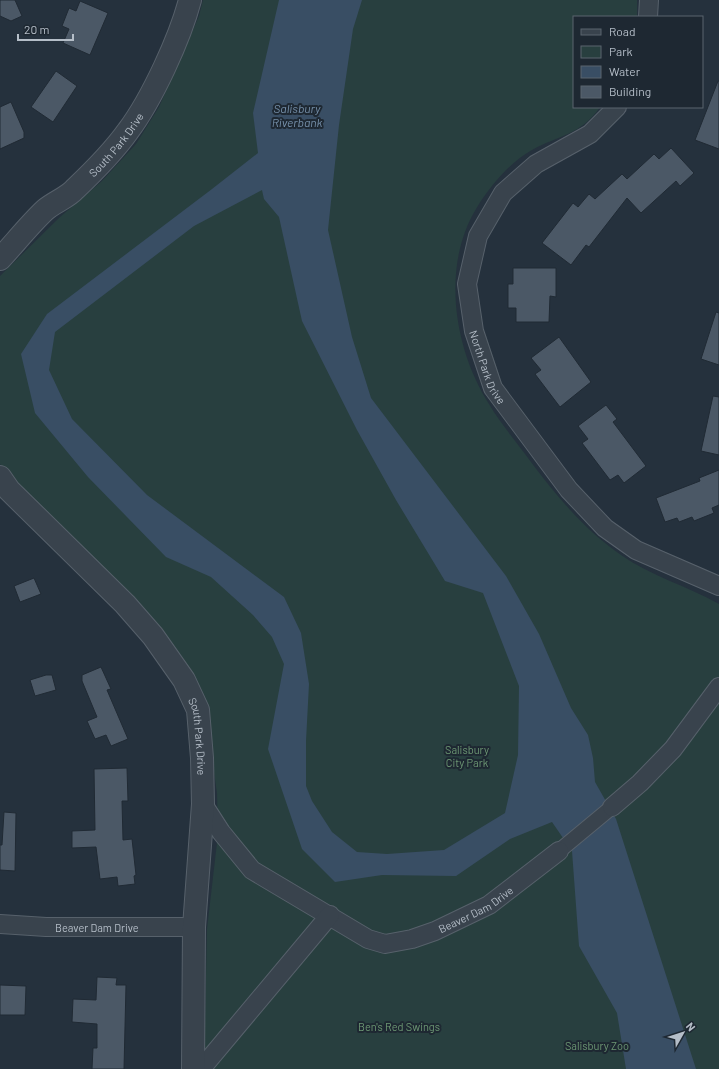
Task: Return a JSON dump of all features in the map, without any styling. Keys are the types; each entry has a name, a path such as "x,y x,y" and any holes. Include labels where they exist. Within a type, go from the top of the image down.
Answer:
{"street":[{"name":"South Park Drive","path":"0,259 46,209 74,191 105,159 129,131 150,95 170,53 186,14 190,0"},
{"path":"648,16 649,0"},
{"name":"North Park Drive","path":"616,108 590,134 536,164 503,193 478,236 467,284 474,330 493,388 569,490 606,528 636,550 719,586"},
{"name":"South Park Drive","path":"0,477 9,490 125,604 153,636 184,680 198,710 202,758 203,804 194,927 193,1069"},
{"name":"Beaver Dam Drive","path":"203,804 221,832 252,870 368,939 385,944 412,939 435,931 489,905 559,851 640,783 673,749 719,686"},
{"path":"201,1069 330,916"},
{"name":"Beaver Dam Drive","path":"0,924 46,928 194,927"}],"green space":[{"name":"Salisbury City Park","path":"203,0 637,0 637,16 573,16 573,108 599,108 593,116 577,129 524,155 508,168 487,192 476,209 465,232 458,256 456,308 460,333 467,358 477,382 489,404 502,423 557,496 593,533 621,555 644,569 719,604 719,1069 204,1069 207,929 218,834 217,793 205,711 12,484 0,464 0,276 60,217 102,181 136,144 159,107 199,16"}],"water":[{"name":"Salisbury Riverbank","path":"279,0 362,0 353,29 339,125 328,230 352,337 371,398 506,576 539,634 571,708 588,735 593,758 595,782 616,819 696,1069 626,1069 617,1013 579,946 572,851 552,822 510,839 456,876 382,875 335,882 302,849 268,749 284,664 272,637 253,615 211,577 166,557 88,477 35,413 21,354 47,314 258,153 253,113","holes":["262,190 264,199 279,217 302,321 357,430 396,500 445,581 483,593 519,686 518,755 505,813 444,850 387,854 357,852 332,832 312,801 306,786 306,741 309,684 301,633 284,597 147,495 72,419 49,370 55,332 194,226"]}],"building":[{"path":"0,0 15,0 22,16 11,21 0,16"},
{"path":"80,1 108,13 90,55 63,43 69,29 62,26 69,8 76,11"},
{"path":"56,71 77,86 53,122 31,107"},
{"path":"719,81 719,149 695,140"},
{"path":"11,102 24,132 24,138 0,149 0,107"},
{"path":"671,148 694,173 680,186 676,181 641,213 627,198 589,247 586,245 571,265 542,243 573,203 578,207 589,194 595,199 622,174 627,179 654,154 659,159"},
{"path":"513,268 556,268 556,297 550,296 549,322 516,322 516,308 508,308 508,284 513,284"},
{"path":"716,312 719,313 719,365 701,359"},
{"path":"559,337 591,382 560,407 535,374 541,370 531,358"},
{"path":"713,396 719,397 719,455 701,451"},
{"path":"606,405 617,419 613,422 646,466 624,483 618,475 610,480 582,443 588,439 578,426"},
{"path":"719,470 719,505 712,508 714,513 694,521 692,517 679,522 677,518 665,522 656,498 700,481 699,478"},
{"path":"34,578 41,594 20,602 14,586"},
{"path":"101,667 111,689 107,690 128,739 111,746 106,735 95,739 87,721 97,717 82,681 82,675"},
{"path":"46,675 52,675 56,690 35,696 30,680"},
{"path":"127,768 128,801 122,801 123,840 132,839 136,875 134,876 135,884 118,886 117,877 100,879 96,847 72,848 72,831 95,830 94,769"},
{"path":"4,812 16,813 15,871 0,870 0,845 2,845"},
{"path":"97,977 117,978 116,985 126,985 124,1069 92,1069 93,1048 97,1048 97,1024 72,1022 73,999 96,1000"},
{"path":"0,985 26,986 25,1015 0,1015"}],"park label":[{"name":"Ben's Red Swings","path":"399,1026"},
{"name":"Salisbury Zoo","path":"597,1045"}]}
